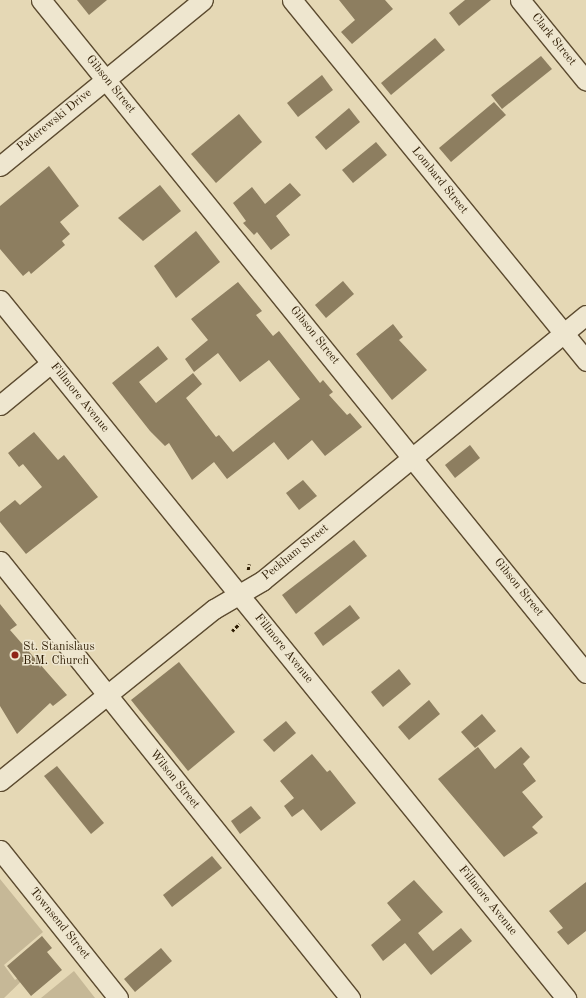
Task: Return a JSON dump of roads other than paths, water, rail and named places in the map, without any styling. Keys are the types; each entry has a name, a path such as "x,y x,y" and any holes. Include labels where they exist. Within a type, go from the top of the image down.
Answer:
{"street":[{"name":"Gibson Street","path":"41,0 586,673"},
{"name":"Paderewski Drive","path":"0,166 204,0"},
{"name":"Lombard Street","path":"292,0 586,361"},
{"name":"Clark Street","path":"520,0 586,81"},
{"name":"Fillmore Avenue","path":"0,300 566,998"},
{"name":"Peckham Street","path":"0,780 237,593 262,581 586,315"},
{"path":"0,405 51,363"},
{"name":"Wilson Street","path":"0,561 350,998"},
{"name":"Townsend Street","path":"0,850 118,998"}],"place":[{"name":"St. Stanislaus B.M. Church","path":"15,655"}]}
